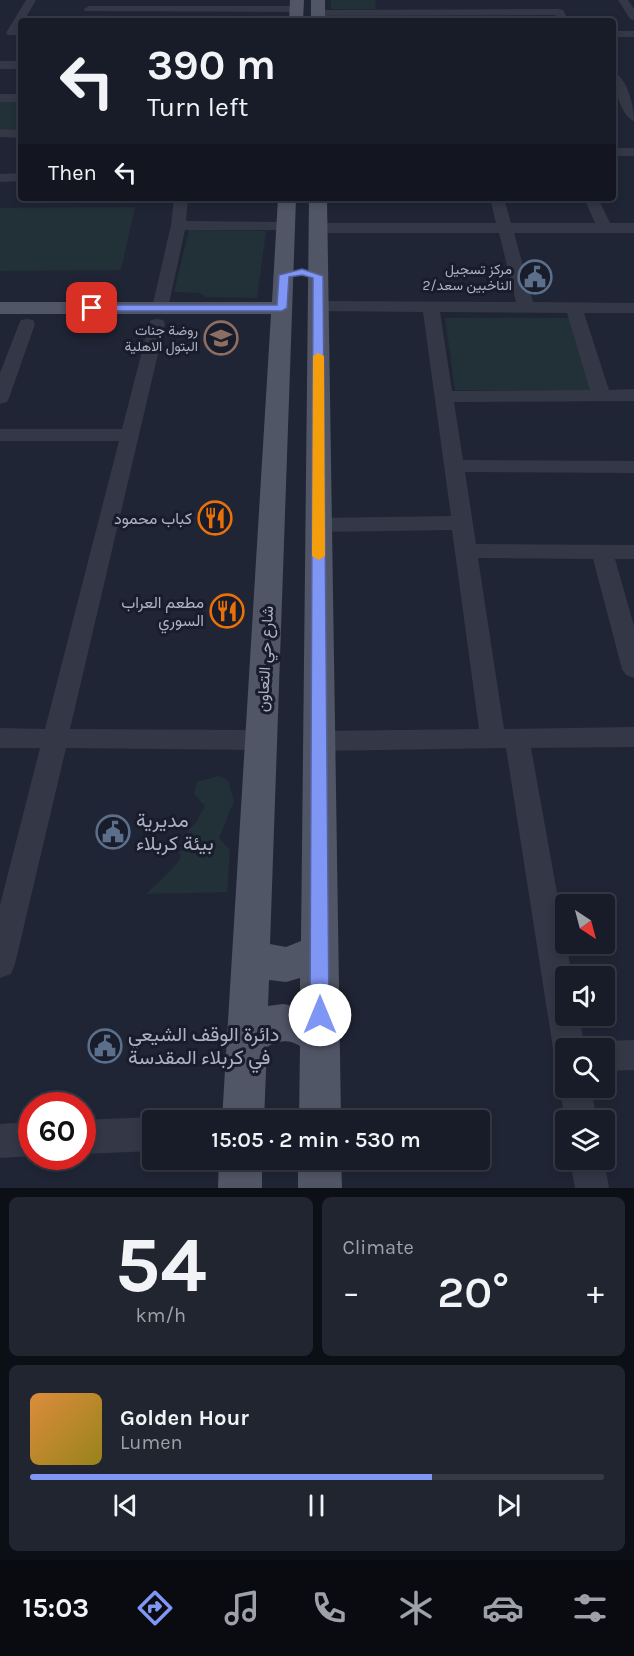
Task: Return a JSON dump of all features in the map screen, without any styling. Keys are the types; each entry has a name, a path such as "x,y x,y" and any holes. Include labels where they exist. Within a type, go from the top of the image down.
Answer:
{"main road":[{"path":"318,201 320,1110"},
{"name":"شارع حي التعاون","path":"243,1110 287,212"},
{"path":"284,266 302,272 318,253"},
{"path":"0,308 159,316 282,316"},
{"path":"0,324 159,316"},
{"path":"251,953 261,960 286,965 299,963 320,949"},
{"path":"247,1037 264,1026 284,1021 309,1029 320,1037"},
{"path":"240,1188 241,1170"},
{"path":"320,1170 320,1188"}],"street":[{"path":"20,18 31,0"},
{"path":"380,0 385,12"},
{"path":"443,0 447,12"},
{"path":"508,0 514,12"},
{"path":"623,0 634,17"},
{"path":"84,18 91,4 219,5 296,10"},
{"path":"318,11 559,12 562,18"},
{"path":"616,34 634,34"},
{"path":"0,65 18,65"},
{"path":"617,90 634,117"},
{"path":"0,98 18,98"},
{"path":"0,134 18,134"},
{"path":"616,152 634,152"},
{"path":"0,178 18,177"},
{"path":"0,964 9,884 55,739 159,316 178,225 181,201"},
{"path":"497,201 526,307"},
{"path":"592,201 604,228"},
{"path":"178,225 287,212"},
{"path":"318,253 505,228 634,228"},
{"path":"318,306 634,308"},
{"path":"430,307 466,551 567,1038"},
{"path":"574,307 601,395"},
{"path":"0,398 27,324"},
{"path":"444,397 634,395"},
{"path":"0,435 130,435"},
{"path":"454,466 634,467"},
{"path":"319,525 462,523"},
{"path":"466,551 634,552"},
{"path":"602,551 634,669"},
{"path":"319,741 634,737"},
{"path":"0,738 261,740"},
{"path":"615,1056 634,1055"},
{"path":"96,1136 142,1134"},
{"path":"0,1141 18,1140"},
{"path":"589,1170 592,1188"}],"shaded area":[{"path":"331,0 375,0 376,9 331,9"},
{"path":"0,102 18,102 18,131 0,131"},
{"path":"135,207 121,270 0,271 0,208"},
{"path":"189,230 266,231 257,298 206,297 199,293 174,292"},
{"path":"445,318 571,318 592,390 455,390"},
{"path":"218,776 228,780 234,801 219,838 230,850 227,892 146,894 181,858 179,852 193,843 187,832 195,824 205,806 194,794 197,782"}],"slow traffic":[{"path":"318,356 319,556"}],"place":[{"name":"مركز تسجيل الناخبين سعد/2","path":"535,277"},
{"name":"روضة جنات البتول الاهلية","path":"221,338"},
{"name":"كباب محمود","path":"215,518"},
{"name":"مطعم العراب السوري","path":"227,611"},
{"name":"مديرية بيئة كربلاء","path":"113,832"},
{"name":"دائرة الوقف الشيعي في كربلاء المقدسة","path":"105,1046"}],"route":[{"path":"92,308 282,308 284,275 302,272 318,276 320,1015"}]}
